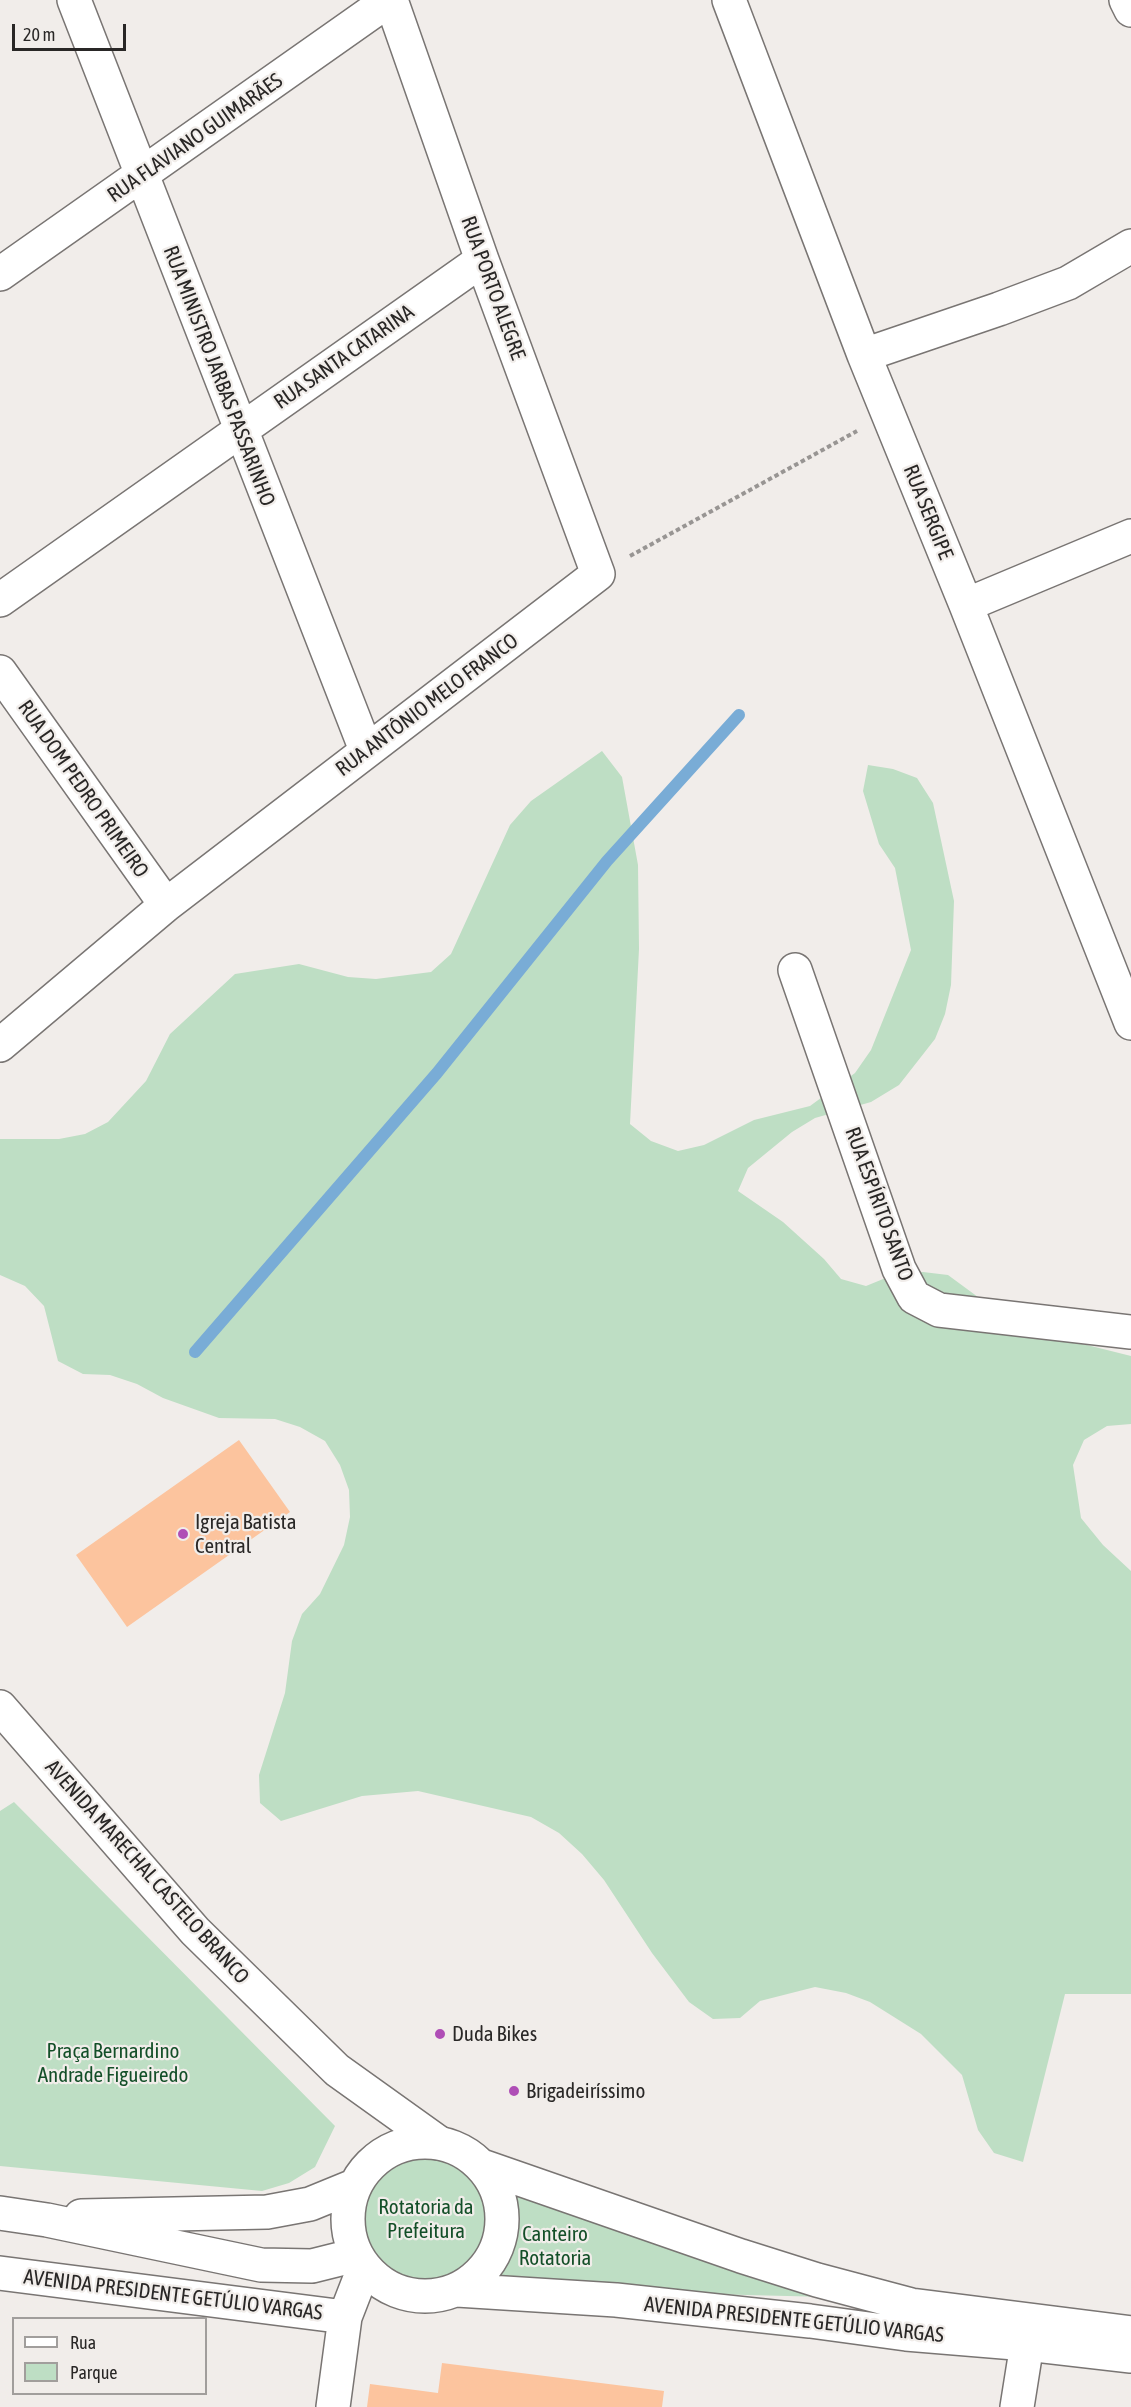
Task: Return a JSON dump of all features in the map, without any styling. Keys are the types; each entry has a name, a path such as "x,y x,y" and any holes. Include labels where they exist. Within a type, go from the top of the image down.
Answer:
{"street":[{"name":"RUA MINISTRO JARBAS PASSARINHO","path":"74,0 366,750"},
{"name":"RUA FLAVIANO GUIMARÃES","path":"0,274 390,0"},
{"name":"RUA PORTO ALEGRE","path":"390,0 482,260 598,574"},
{"name":"RUA SERGIPE","path":"729,0 864,355 966,605 1131,1023"},
{"path":"1126,0 1131,10"},
{"path":"864,355 1068,283 1131,246"},
{"name":"RUA SANTA CATARINA","path":"0,600 482,260"},
{"path":"966,605 1131,536"},
{"name":"RUA ANTÔNIO MELO FRANCO","path":"0,1045 166,905 598,574"},
{"name":"RUA DOM PEDRO PRIMEIRO","path":"0,672 166,905"},
{"name":"RUA ESPÍRITO SANTO","path":"795,969 899,1269 914,1297 939,1310 1131,1332"},
{"name":"AVENIDA MARECHAL CASTELO BRANCO","path":"0,1707 195,1931 337,2070 439,2143"},
{"path":"413,2142 439,2143 463,2151 482,2166 498,2191 503,2220 498,2249 482,2273 457,2290 429,2297 393,2290 360,2261 348,2233 348,2209 354,2186 368,2165 389,2150 413,2142"},
{"name":"AVENIDA PRESIDENTE GETÚLIO VARGAS","path":"482,2166 741,2256 817,2280 911,2305 1131,2333"},
{"name":"AVENIDA PRESIDENTE GETÚLIO VARGAS","path":"47,2220 96,2214 267,2212 310,2204 354,2186"},
{"name":"AVENIDA PRESIDENTE GETÚLIO VARGAS","path":"0,2213 47,2220 261,2265 312,2266 360,2261"},
{"path":"333,2407 345,2317 360,2261"},
{"name":"AVENIDA PRESIDENTE GETÚLIO VARGAS","path":"0,2273 345,2317"},
{"name":"AVENIDA PRESIDENTE GETÚLIO VARGAS","path":"457,2290 616,2300 906,2334 1027,2344 1131,2356"},
{"path":"1017,2407 1027,2344"}],"path":[{"path":"598,574 888,414"}],"green space":[{"path":"602,751 622,777 638,865 639,949 630,1124 651,1141 678,1151 704,1145 754,1120 810,1106 855,1073 871,1050 911,950 895,868 879,844 863,791 868,765 893,769 917,778 933,803 954,901 951,985 945,1014 935,1039 899,1085 871,1102 815,1118 792,1132 748,1168 738,1191 783,1222 824,1259 841,1279 866,1286 893,1275 923,1272 948,1275 997,1311 1071,1341 1131,1356 1131,1424 1107,1426 1084,1440 1073,1465 1081,1518 1103,1545 1131,1571 1131,1994 1065,1994 1023,2162 994,2153 978,2130 962,2075 921,2034 870,2002 846,1993 815,1987 760,2001 740,2018 713,2019 689,2002 652,1953 604,1880 582,1854 559,1833 531,1817 418,1791 362,1796 281,1821 260,1803 259,1775 285,1693 292,1641 302,1614 320,1594 344,1545 350,1517 349,1490 340,1465 325,1441 300,1427 275,1419 219,1418 163,1398 137,1384 110,1375 83,1374 58,1361 44,1306 25,1286 0,1275 0,1139 59,1139 85,1134 108,1122 146,1081 170,1034 235,974 299,964 348,977 376,979 431,972 451,954 510,825 531,801"},
{"name":"Praça Bernardino Andrade Figueiredo","path":"14,1802 335,2126 315,2167 289,2183 262,2191 0,2166 0,1811"},
{"name":"Rotatoria da Prefeitura","path":"407,2150 448,2155 461,2160 477,2174 489,2199 497,2227 483,2258 460,2281 430,2287 397,2280 375,2264 365,2247 358,2225 361,2199 367,2183 386,2162"},
{"name":"Canteiro Rotatoria","path":"510,2187 752,2278 828,2297 665,2293 491,2281 515,2246 518,2220"}],"building":[{"name":"Igreja Batista Central","path":"239,1440 290,1512 127,1627 76,1555"},
{"path":"442,2363 664,2391 662,2407 367,2407 370,2384 438,2393"}],"waterway":[{"path":"195,1352 437,1073 607,861 739,715"}],"place":[{"name":"Igreja Batista Central","path":"183,1534"},
{"name":"Duda Bikes","path":"440,2034"},
{"name":"Brigadeiríssimo","path":"514,2091"}]}
